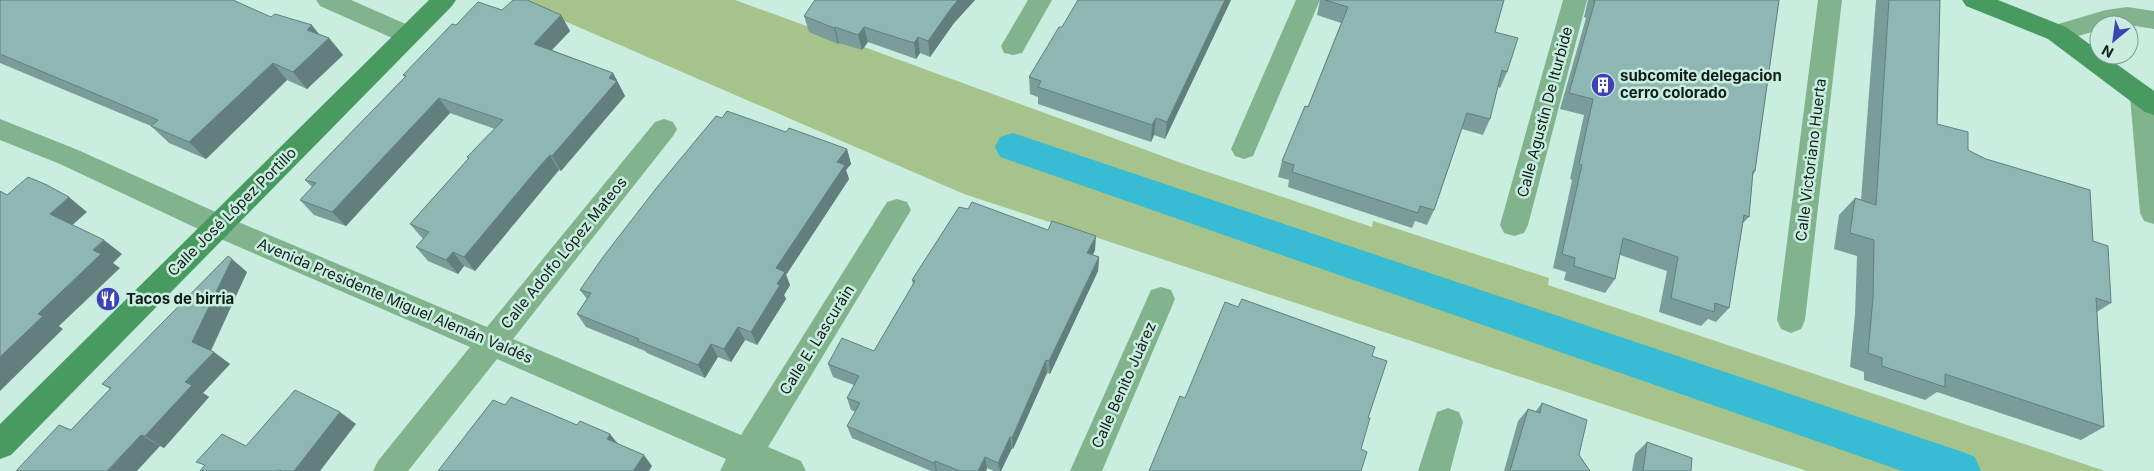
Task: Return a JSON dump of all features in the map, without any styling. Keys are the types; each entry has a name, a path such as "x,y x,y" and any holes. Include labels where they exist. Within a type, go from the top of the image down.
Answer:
{"street":[{"path":"328,0 408,35"},
{"name":"Calle José López Portillo","path":"0,445 444,0"},
{"path":"1013,46 1040,0"},
{"path":"1244,149 1308,0"},
{"name":"Calle Agustín De Iturbide","path":"1514,224 1575,0"},
{"name":"Calle Victoriano Huerta","path":"1791,320 1830,0"},
{"path":"1974,0 2057,33 2148,101 2154,213"},
{"path":"2057,33 2106,19 2127,16 2154,20"},
{"name":"Avenida Presidente Miguel Alemán Valdés","path":"0,129 69,157 219,226 492,343 742,462 790,471"},
{"name":"Calle Adolfo López Mateos","path":"390,471 664,129"},
{"name":"Calle E. Lascuráin","path":"742,462 897,210"},
{"name":"Calle Benito Juárez","path":"1086,471 1162,299"},
{"path":"1434,471 1448,422"}],"green space":[{"path":"516,0 735,0 1187,165 1372,227 1373,221 1549,278 1548,285 2105,471 1807,471 964,194"}],"building":[{"path":"0,0 233,0 271,17 275,14 312,25 307,30 329,38 293,72 273,63 189,142 151,126 158,120 0,54"},
{"path":"513,0 527,0 561,15 534,44 613,73 609,78 617,81 552,156 550,155 539,167 464,257 453,252 446,260 416,247 429,232 410,224 469,158 467,157 503,120 439,98 332,212 300,200 316,183 305,180 406,76 403,75 452,24 456,25 478,2 502,10"},
{"path":"815,0 958,0 928,41 918,37 914,43 864,27 858,35 804,16"},
{"path":"1078,0 1225,0 1167,122 1156,118 1152,125 1038,87 1041,81 1029,77 1059,27 1062,27"},
{"path":"1325,0 1504,0 1495,32 1518,38 1507,72 1502,70 1490,119 1467,113 1434,210 1420,206 1418,213 1292,172 1294,165 1282,161 1305,106 1308,107 1348,7"},
{"path":"1593,0 1779,0 1755,171 1753,171 1749,217 1744,215 1729,308 1715,303 1714,312 1671,298 1678,257 1623,238 1615,279 1574,266 1575,258 1562,254 1582,165 1579,164 1593,99 1569,93 1595,1"},
{"path":"1889,0 1940,0 1937,124 1968,132 1968,150 1986,159 2090,190 2093,241 2108,246 2111,303 2096,298 2104,427 1945,374 1945,387 1882,366 1882,358 1868,353 1873,298 1874,240 1850,233 1855,198 1876,205"},
{"path":"727,111 786,132 789,128 847,149 837,162 845,165 776,268 785,272 777,284 780,285 751,332 738,327 724,349 711,344 698,365 577,314 591,293 580,290 603,257 716,116 722,118"},
{"path":"28,177 69,197 50,214 104,240 93,250 101,254 38,314 43,316 0,357 0,191 7,195"},
{"path":"972,202 1048,230 1052,221 1096,236 1087,253 1099,257 1049,361 1046,360 1012,438 1010,437 998,463 985,457 978,471 960,471 935,461 934,463 847,426 860,403 847,398 859,376 828,364 842,338 874,351 915,281 912,280 959,207 968,209"},
{"path":"228,256 232,259 192,342 214,352 185,382 192,385 145,436 141,435 107,471 16,471 59,425 71,430 111,388 102,384"},
{"path":"1242,299 1375,347 1372,356 1387,361 1368,418 1370,418 1361,449 1367,452 1361,471 1149,471 1180,396 1185,398 1225,302 1238,307"},
{"path":"295,390 340,412 294,471 200,471 205,465 196,462 222,434 246,446"},
{"path":"511,397 577,425 580,421 610,434 607,439 644,455 633,471 438,471 493,400 505,405"},
{"path":"1542,403 1587,420 1579,455 1590,471 1510,471 1528,409 1540,413"},
{"path":"1647,442 1692,458 1691,471 1643,471"}],"waterway":[{"path":"1013,147 1960,471"}],"place":[{"name":"subcomite delegacion cerro colorado","path":"1603,85"},
{"name":"Tacos de birria","path":"108,299"}]}
